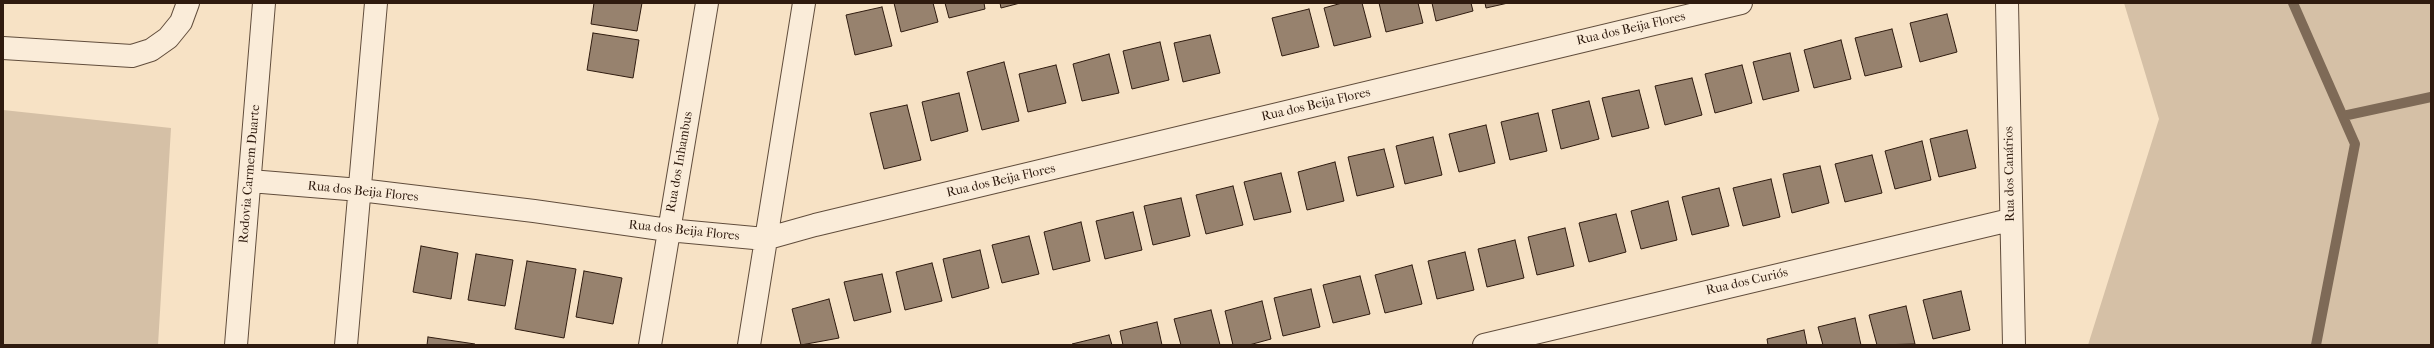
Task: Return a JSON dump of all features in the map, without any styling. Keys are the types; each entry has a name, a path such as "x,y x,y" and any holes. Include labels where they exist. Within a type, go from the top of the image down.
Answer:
{"street":[{"path":"3,48 132,56 151,50 168,38 181,22 188,3"},
{"name":"Rodovia Carmem Duarte","path":"236,345 264,3"},
{"path":"346,345 376,3"},
{"name":"Rua dos Inhambus","path":"650,345 668,230 708,3"},
{"path":"749,345 804,3"},
{"name":"Rua dos Beija Flores","path":"250,181 360,190 534,211 668,230 765,239 831,221 1741,3"},
{"name":"Rua dos Canários","path":"2008,3 2010,220 2014,345"},
{"name":"Rua dos Curiós","path":"1484,345 2010,220"}],"shaded area":[{"path":"2124,3 2431,3 2431,345 2088,345 2159,119"},
{"path":"3,110 171,128 158,345 3,345"}],"building":[{"path":"594,3 642,3 637,31 591,24"},
{"path":"894,3 933,3 938,22 901,32"},
{"path":"945,3 984,3 985,9 949,18"},
{"path":"1000,3 1020,3 1001,8"},
{"path":"1342,3 1362,3 1371,37 1334,46 1324,8"},
{"path":"1379,3 1418,3 1423,23 1386,32"},
{"path":"1432,3 1471,3 1473,11 1436,21"},
{"path":"1485,3 1508,3 1486,8"},
{"path":"882,7 892,46 855,55 846,15"},
{"path":"1309,9 1319,47 1282,56 1272,18"},
{"path":"1947,14 1957,52 1920,62 1910,23"},
{"path":"1892,29 1902,67 1865,76 1855,38"},
{"path":"593,33 639,40 633,78 587,70"},
{"path":"1210,35 1220,73 1183,82 1174,43"},
{"path":"1841,40 1851,79 1814,88 1804,50"},
{"path":"1160,42 1169,80 1132,89 1123,51"},
{"path":"1790,53 1799,91 1763,100 1753,62"},
{"path":"1109,54 1119,93 1082,101 1073,64"},
{"path":"1004,62 1019,121 982,130 967,72"},
{"path":"1056,65 1066,103 1028,112 1019,74"},
{"path":"1742,65 1752,103 1715,113 1705,74"},
{"path":"1692,78 1702,115 1665,125 1655,86"},
{"path":"1639,90 1649,128 1612,137 1602,98"},
{"path":"959,93 968,131 931,141 922,102"},
{"path":"1589,101 1599,139 1561,149 1552,110"},
{"path":"907,105 921,160 884,169 870,113"},
{"path":"1538,113 1547,151 1510,160 1501,122"},
{"path":"1486,125 1495,163 1459,172 1449,134"},
{"path":"1967,130 1976,168 1939,177 1930,139"},
{"path":"1433,137 1442,175 1405,184 1396,146"},
{"path":"1922,141 1931,180 1895,189 1885,151"},
{"path":"1384,149 1394,187 1357,196 1348,157"},
{"path":"1872,155 1882,193 1845,202 1835,164"},
{"path":"1335,162 1344,201 1307,210 1298,172"},
{"path":"1820,166 1829,203 1792,213 1783,174"},
{"path":"1281,173 1291,212 1254,220 1244,182"},
{"path":"1771,179 1780,217 1743,226 1733,188"},
{"path":"1233,186 1243,225 1206,234 1196,195"},
{"path":"1719,188 1729,226 1692,235 1682,197"},
{"path":"1181,198 1190,236 1153,245 1144,206"},
{"path":"1668,201 1677,240 1641,249 1631,211"},
{"path":"1133,212 1142,250 1105,259 1096,221"},
{"path":"1616,214 1626,252 1589,262 1579,223"},
{"path":"1081,222 1090,261 1053,270 1044,232"},
{"path":"1565,228 1574,266 1537,275 1528,237"},
{"path":"1029,236 1039,274 1002,283 992,245"},
{"path":"1515,240 1524,278 1487,287 1478,249"},
{"path":"421,246 458,253 451,299 413,292"},
{"path":"980,250 989,288 952,298 943,259"},
{"path":"1465,252 1474,290 1437,299 1428,261"},
{"path":"476,254 513,260 505,306 468,300"},
{"path":"527,261 576,269 564,338 515,329"},
{"path":"932,263 942,301 905,310 896,272"},
{"path":"1412,265 1422,304 1385,313 1375,275"},
{"path":"584,271 622,278 613,324 576,317"},
{"path":"882,274 891,312 854,321 844,282"},
{"path":"1360,276 1370,314 1333,323 1323,285"},
{"path":"1311,289 1320,327 1283,336 1274,298"},
{"path":"1961,291 1970,330 1933,339 1923,300"},
{"path":"829,299 839,338 801,345 792,309"},
{"path":"1262,301 1271,339 1249,345 1233,345 1225,311"},
{"path":"1906,306 1915,344 1877,345 1869,315"},
{"path":"1211,310 1220,345 1181,345 1174,319"},
{"path":"1855,318 1861,345 1823,345 1818,327"},
{"path":"1157,322 1162,345 1123,345 1120,331"},
{"path":"1804,330 1807,345 1768,345 1767,339"},
{"path":"1109,335 1112,345 1072,345 1072,344"},
{"path":"428,337 475,344 475,345 427,345"}],"waterway":[{"path":"2293,3 2355,144 2316,345"},
{"path":"2343,116 2431,97"}]}
